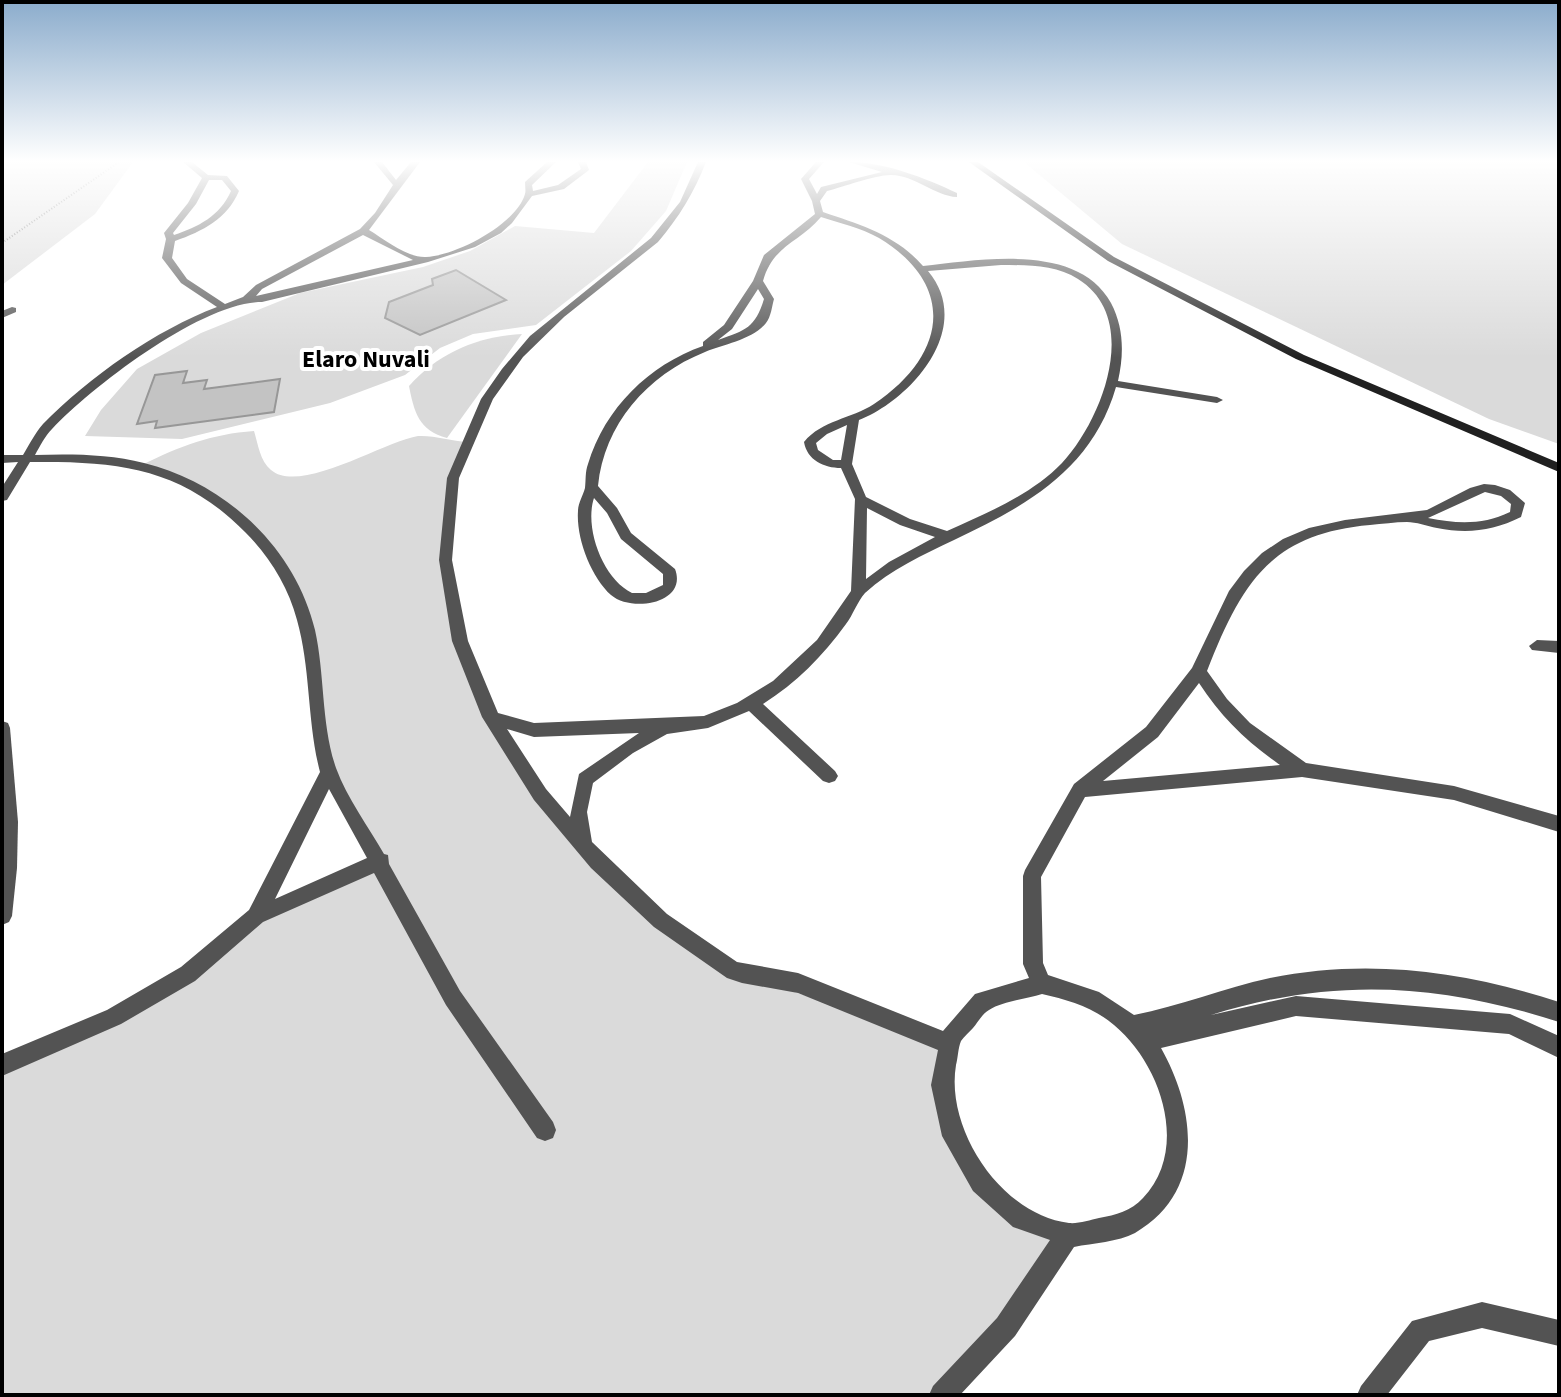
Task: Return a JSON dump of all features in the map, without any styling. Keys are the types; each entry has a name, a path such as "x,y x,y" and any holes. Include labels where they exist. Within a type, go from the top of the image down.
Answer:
{"street":[{"path":"173,227 168,233 171,239 167,258 173,269 198,292 223,307"},
{"path":"171,239 200,227"},
{"path":"247,299 259,287 367,227"},
{"path":"2,497 46,428 125,360 160,337 247,299 262,299 425,260 468,247 505,227"},
{"path":"663,227 647,246 543,330 516,359 486,401 455,477 448,514 448,578 453,619 464,657 490,717 513,758 583,844 655,917 729,970 797,983 949,1044"},
{"path":"592,488 612,511 626,536 670,572 670,587 651,598 628,599 613,588 585,528 584,506 592,488 592,468 603,435 620,409 646,383 698,351 728,327 758,281 766,256 807,227"},
{"path":"846,464 830,464 812,452 810,442 817,432 854,421 911,380 931,356 940,329 939,305 922,269 882,237 855,227"},
{"path":"1066,227 1111,259 1300,357 1559,468"},
{"path":"363,231 408,256 425,260"},
{"path":"490,717 534,730 709,722 751,703 783,683 819,648 858,592 905,557 1007,511 1074,456 1094,430 1112,383 1118,337 1107,300 1089,281 1058,268 1028,262 922,269"},
{"path":"698,351 732,340 763,320 769,299 758,281"},
{"path":"1112,383 1217,400"},
{"path":"854,421 846,464 861,499 858,592"},
{"path":"2,459 142,465 175,474 220,498 282,566 308,632 322,752 329,772 381,861 398,905 453,998 545,1130"},
{"path":"1042,984 1033,964 1032,876 1080,790 1152,732 1199,671 1223,611 1240,581 1268,555 1337,525 1431,513 1482,488 1491,487 1510,495 1518,503 1516,514 1483,529 1460,529 1405,517"},
{"path":"861,499 905,522 950,537"},
{"path":"1537,646 1559,647"},
{"path":"1199,671 1221,706 1247,735 1302,770"},
{"path":"751,703 829,776"},
{"path":"583,844 578,812 585,779 614,757 672,725"},
{"path":"2,728 11,800 10,855 2,916"},
{"path":"1080,790 1302,770 1454,793 1559,824"},
{"path":"256,916 329,772"},
{"path":"2,1065 114,1017 188,974 256,916 381,861"},
{"path":"1138,1033 1270,988 1344,977 1440,980 1510,995 1559,1012"},
{"path":"1042,984 1073,990 1103,1004 1138,1033 1166,1075 1178,1114 1178,1153 1166,1189 1141,1217 1107,1233 1068,1235 1027,1221 990,1195 962,1160 945,1120 941,1080 949,1044 960,1022 976,1005 996,993 1018,986 1042,984"},
{"path":"1138,1033 1296,1006 1510,1024 1559,1047"},
{"path":"942,1395 1006,1327 1068,1235"},
{"path":"1370,1395 1421,1330 1482,1315 1559,1333"}],"path":[{"path":"2,243 24,227"}],"shaded area":[{"path":"2,227 78,227 2,285"},
{"path":"513,227 594,233 598,227 652,227 631,251 536,325 473,334 440,348 405,375 330,403 182,439 85,436 101,410 137,369 201,333 300,293 423,267 470,251"},
{"path":"1102,227 1559,227 1559,444 1489,419 1122,244"},
{"path":"522,334 447,438 424,425 416,412 409,386 421,374 460,348"},
{"path":"254,431 264,462 271,470 284,476 322,472 418,436 467,442 455,477 448,578 482,703 597,860 729,970 949,1044 941,1080 990,1195 1068,1235 942,1395 2,1395 2,1065 114,1017 256,916 380,861 329,772 312,665 282,566 220,498 142,465 196,442"}],"building":[{"path":"456,270 506,300 420,335 385,318 389,302 433,285 432,279"},
{"path":"187,371 183,383 207,380 204,389 280,379 274,412 155,428 157,421 137,424 155,375"}],"district":[{"name":"Elaro Nuvali","path":"366,359"}]}
